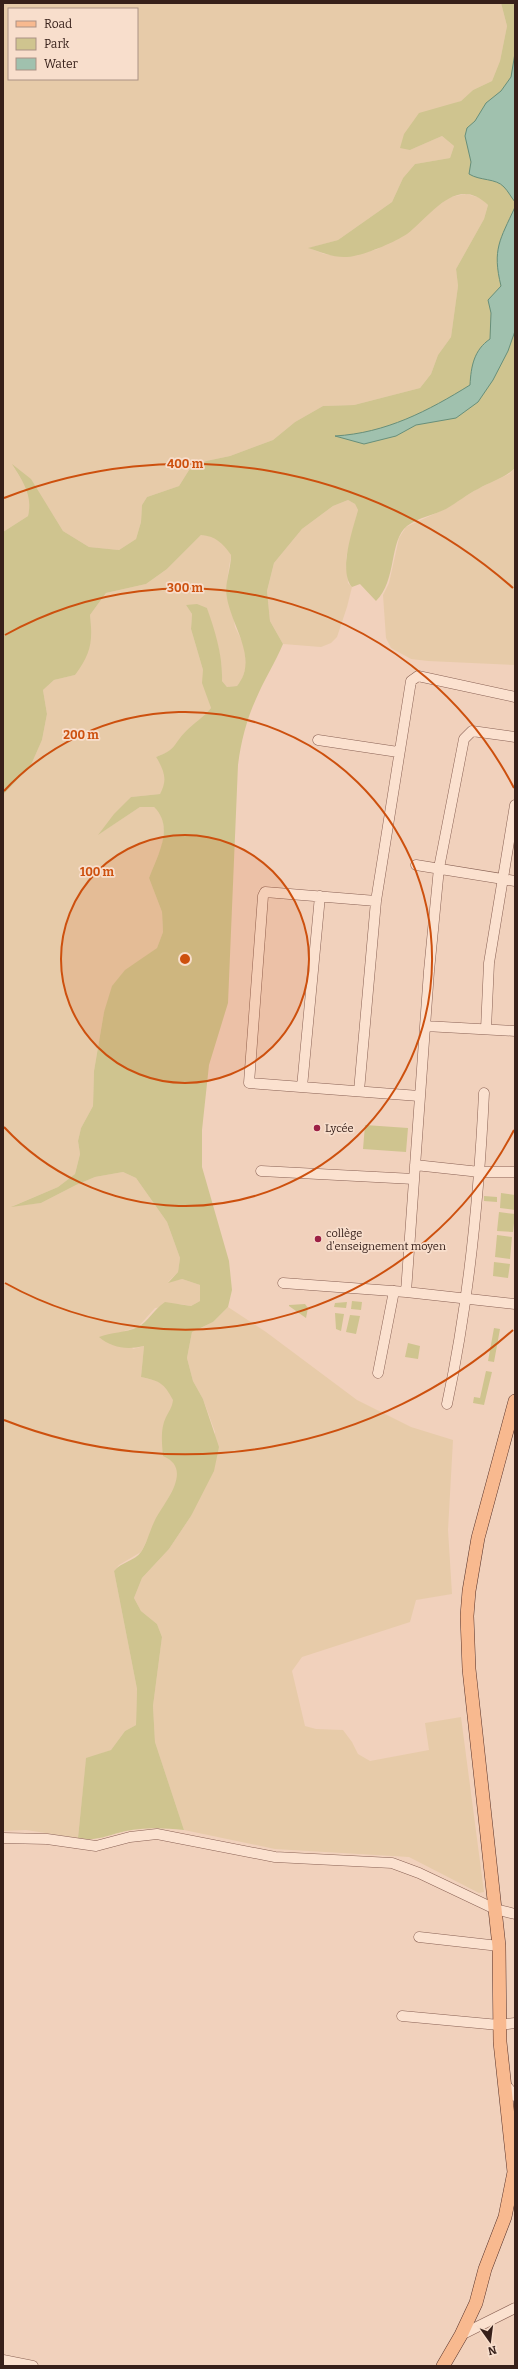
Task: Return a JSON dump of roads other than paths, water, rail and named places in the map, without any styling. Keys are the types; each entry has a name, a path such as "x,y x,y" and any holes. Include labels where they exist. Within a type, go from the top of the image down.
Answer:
{"main road":[{"path":"443,2366 461,2335 476,2303 485,2269 505,2217 513,2186 514,2172 499,2025 499,1946 469,1669 467,1616 478,1538 515,1401"}],"street":[{"path":"359,1091 376,901 398,752 413,677 418,676 515,697"},
{"path":"406,1292 419,1096 440,868 464,739 472,731 515,736"},
{"path":"318,740 398,752"},
{"path":"486,1029 489,963 515,805"},
{"path":"416,865 515,881"},
{"path":"376,901 270,891 265,892 263,896 249,1083 419,1096"},
{"path":"302,1087 320,896"},
{"path":"425,1026 515,1032"},
{"path":"447,1404 466,1299 480,1172 484,1093"},
{"path":"415,1165 480,1172 515,1172"},
{"path":"261,1171 414,1179"},
{"path":"282,1283 406,1292 515,1304"},
{"path":"378,1373 394,1292"},
{"path":"3,1838 47,1839 96,1846 130,1837 157,1834 276,1857 392,1863 418,1873 495,1909 515,1914"},
{"path":"419,1937 499,1946"},
{"path":"402,2016 499,2025 515,2023"},
{"path":"505,2084 515,2096"},
{"path":"461,2335 515,2308"},
{"path":"3,2360 33,2366"}],"water":[{"path":"515,53 515,202 501,184 469,174 471,162 465,136 467,128 475,121 486,103 501,91 511,77"},
{"path":"515,207 515,331 508,351 493,380 478,402 456,418 416,425 396,436 364,444 335,436 372,430 406,419 438,404 470,385 474,359 480,348 490,339 491,313 488,300 501,286 497,263 499,245"}],"place":[{"name":"Lycée","path":"317,1128"},
{"name":"collège d'enseignement moyen","path":"318,1239"}]}
